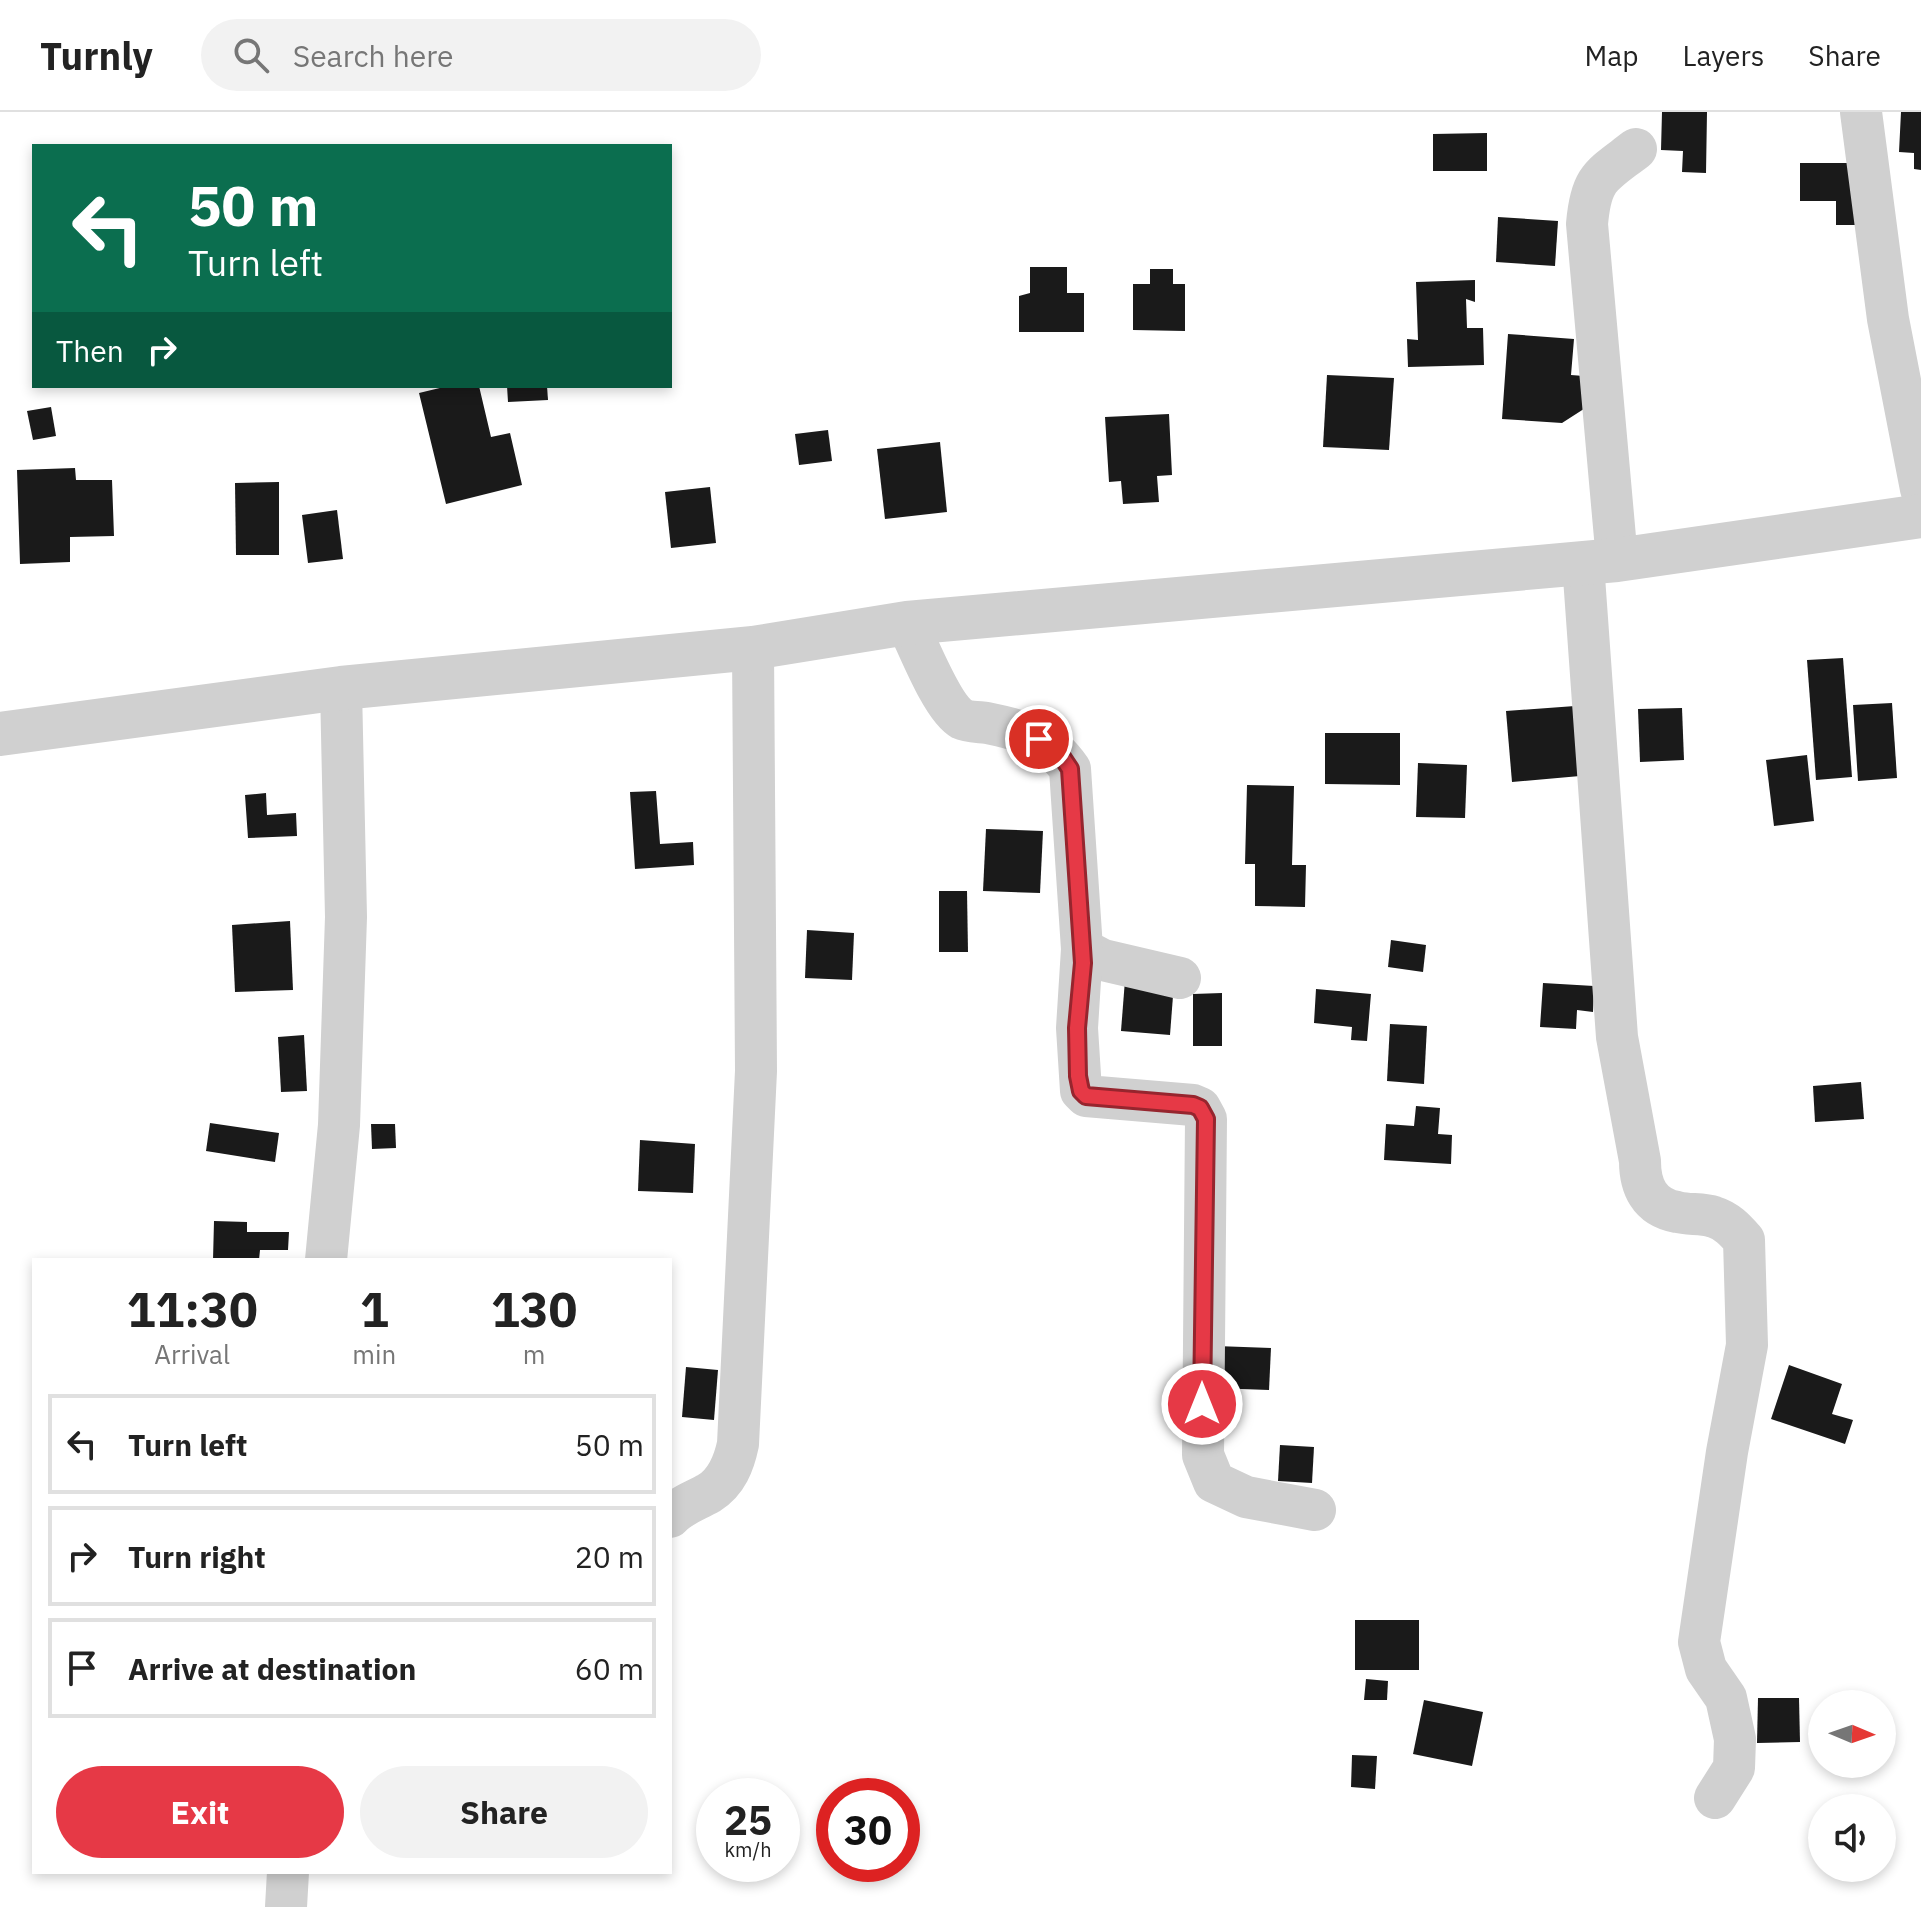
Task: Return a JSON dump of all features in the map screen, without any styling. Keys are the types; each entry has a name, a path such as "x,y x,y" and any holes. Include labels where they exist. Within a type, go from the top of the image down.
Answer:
{"street":[{"path":"1861,112 1888,319 1921,489"},
{"path":"1636,149 1596,180 1590,195 1587,224 1617,1037 1640,1161 1640,1182 1645,1193 1673,1212 1713,1217 1734,1228 1744,1240 1747,1345 1727,1452 1699,1642 1706,1669 1726,1698 1735,1739 1734,1768 1715,1798"},
{"path":"0,734 341,688 753,648 907,623 1600,562 1921,516"},
{"path":"907,623 945,700 962,719 1014,728 1039,739 1058,751 1070,769 1082,949 1077,1028 1081,1091 1086,1096 1200,1108 1206,1119 1203,1455 1214,1482 1246,1497 1315,1510"},
{"path":"672,1516 694,1499 711,1492 724,1478 733,1466 738,1444 756,1071 753,648"},
{"path":"326,1258 339,1125 346,917 341,688"},
{"path":"1082,949 1103,960 1180,978"},
{"path":"286,1907 288,1874"}],"building":[{"path":"1662,112 1707,112 1706,173 1682,172 1683,151 1661,150"},
{"path":"1901,112 1921,112 1921,170 1914,169 1914,153 1899,152"},
{"path":"1487,133 1487,171 1433,171 1433,134"},
{"path":"1800,163 1867,163 1867,225 1836,225 1836,201 1800,201"},
{"path":"1498,217 1558,221 1555,266 1496,262"},
{"path":"1030,267 1067,267 1067,293 1084,293 1084,332 1019,332 1019,296 1030,293"},
{"path":"1150,269 1173,269 1173,284 1185,284 1185,331 1133,330 1133,284 1150,284"},
{"path":"1475,280 1475,302 1466,299 1467,328 1483,328 1484,365 1408,367 1407,339 1418,340 1416,282"},
{"path":"1508,334 1574,339 1571,375 1584,376 1590,405 1562,423 1502,419"},
{"path":"1327,375 1394,378 1389,450 1323,447"},
{"path":"440,388 479,388 491,437 510,433 522,485 446,504 419,393"},
{"path":"507,388 547,388 548,400 508,402"},
{"path":"51,407 56,436 33,440 27,411"},
{"path":"1169,414 1172,475 1157,476 1159,502 1123,504 1121,481 1109,482 1105,417"},
{"path":"828,430 832,461 799,465 795,434"},
{"path":"940,442 947,512 885,519 877,449"},
{"path":"75,468 76,480 112,480 114,536 70,537 70,562 20,564 17,470"},
{"path":"279,482 279,555 236,555 235,483"},
{"path":"710,487 716,543 671,548 665,492"},
{"path":"337,510 343,559 308,563 302,515"},
{"path":"1843,658 1852,777 1816,780 1807,660"},
{"path":"1892,703 1897,778 1858,781 1853,705"},
{"path":"1575,706 1580,776 1512,782 1506,711"},
{"path":"1682,708 1684,760 1640,762 1638,709"},
{"path":"1325,733 1400,733 1400,785 1325,784"},
{"path":"1807,755 1814,821 1774,826 1766,760"},
{"path":"1418,763 1467,765 1465,818 1416,817"},
{"path":"1247,785 1294,786 1292,865 1306,865 1305,907 1255,906 1255,864 1245,864"},
{"path":"656,791 660,844 693,842 694,865 635,869 630,792"},
{"path":"266,793 267,815 296,813 297,836 248,838 245,795"},
{"path":"986,829 1043,831 1040,893 983,891"},
{"path":"939,891 967,891 968,952 939,952"},
{"path":"290,921 293,990 235,992 232,925"},
{"path":"807,930 854,933 852,980 805,978"},
{"path":"1391,940 1426,945 1423,972 1388,967"},
{"path":"1125,980 1174,983 1170,1035 1121,1031"},
{"path":"1543,983 1594,986 1593,1012 1577,1010 1576,1029 1540,1027"},
{"path":"1316,989 1371,994 1367,1041 1351,1040 1352,1027 1314,1023"},
{"path":"1222,993 1222,1046 1193,1046 1193,994"},
{"path":"1390,1024 1427,1026 1424,1084 1387,1081"},
{"path":"304,1035 307,1091 281,1092 278,1037"},
{"path":"1861,1082 1864,1119 1815,1122 1813,1086"},
{"path":"1416,1106 1440,1108 1438,1134 1452,1135 1451,1164 1384,1160 1386,1124 1414,1126"},
{"path":"210,1123 279,1133 275,1162 206,1151"},
{"path":"371,1124 395,1124 396,1148 372,1149"},
{"path":"640,1140 695,1144 693,1193 638,1191"},
{"path":"214,1221 247,1222 247,1232 289,1232 288,1250 260,1250 259,1258 213,1258"},
{"path":"1216,1346 1271,1348 1269,1390 1214,1388"},
{"path":"1789,1365 1842,1384 1832,1414 1853,1420 1845,1444 1771,1419"},
{"path":"686,1367 718,1370 714,1420 682,1417"},
{"path":"1280,1445 1314,1447 1312,1483 1278,1481"},
{"path":"1355,1620 1419,1620 1419,1670 1355,1670"},
{"path":"1366,1679 1388,1681 1387,1700 1364,1700"},
{"path":"1758,1698 1799,1698 1800,1742 1757,1743"},
{"path":"1424,1700 1483,1712 1472,1766 1413,1754"},
{"path":"1352,1755 1377,1756 1375,1789 1351,1787"}],"route":[{"path":"1039,739 1058,751 1070,769 1083,963 1077,1028 1081,1091 1086,1096 1185,1103 1200,1108 1206,1119 1202,1404"}]}
